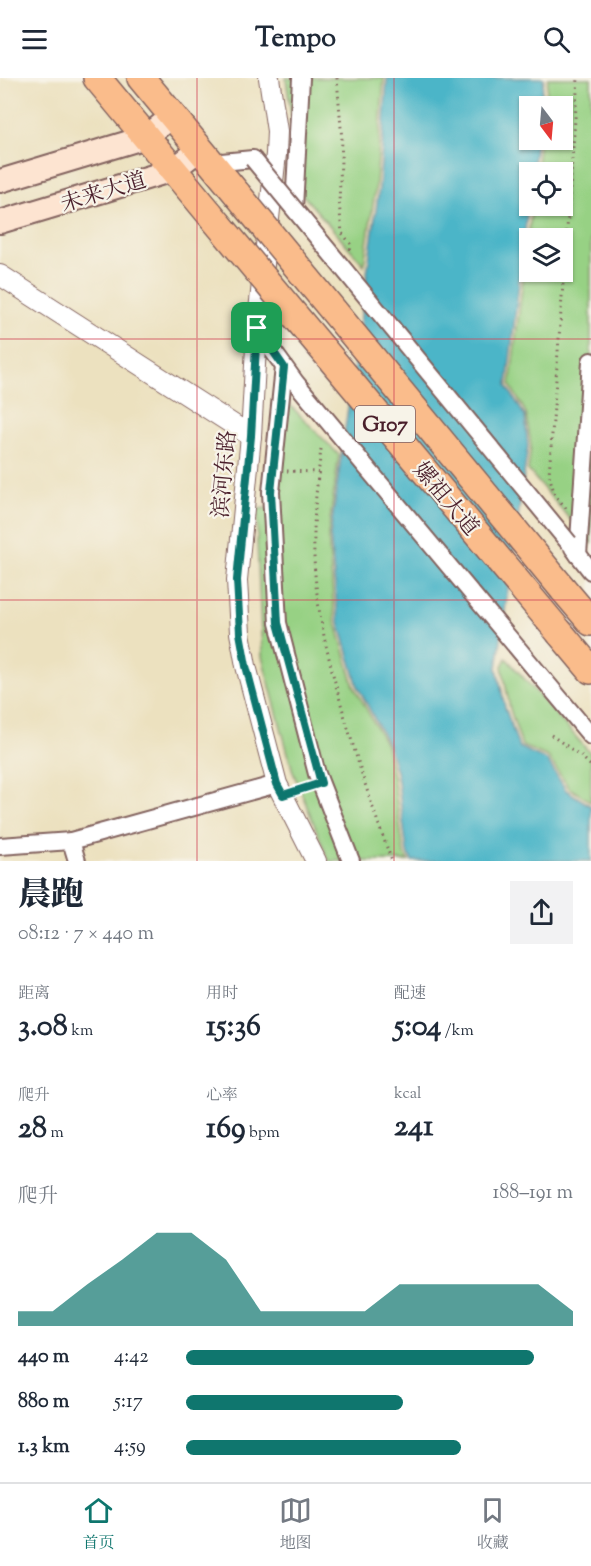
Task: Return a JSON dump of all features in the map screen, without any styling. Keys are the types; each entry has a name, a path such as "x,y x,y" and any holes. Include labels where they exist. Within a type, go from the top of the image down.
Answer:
{"highway":[{"name":"嫘祖大道","path":"97,78 591,670"},
{"name":"嫘祖大道","path":"141,78 591,622"}],"main road":[{"name":"未来大道","path":"0,181 146,137 172,116"},
{"name":"未来大道","path":"0,222 173,170 206,156"}],"street":[{"name":"滨河东路","path":"269,78 277,131 276,154 257,328 251,436 237,580 240,633 246,666 277,784 316,861"},
{"path":"294,208 301,78"},
{"path":"206,156 253,159 575,544 591,571"},
{"path":"0,275 251,436"},
{"path":"257,328 296,383 591,736"},
{"path":"575,544 591,361"},
{"path":"284,367 271,492 278,623 318,774 351,861"},
{"path":"0,846 71,841 277,784"},
{"path":"71,841 77,861"}],"path":[{"path":"337,78 342,140 339,202 342,233 351,244 350,254"},
{"path":"575,544 568,511 555,495 549,475 578,78"},
{"path":"321,448 314,536 317,593 324,637 374,814 392,861"},
{"path":"273,470 318,472"},
{"path":"551,735 591,766"}],"green space":[{"path":"286,78 384,78 376,185 364,265 287,177 292,122"},
{"path":"548,78 591,78 591,544 528,470 531,446 526,413 510,385 523,282 573,282 573,228 529,228 531,216 573,216 573,162 537,162 539,150 573,150 573,96 546,96"},
{"path":"284,399 339,455 328,535 335,619 354,686 386,745 393,776 404,854 409,861 329,861 293,772 262,657 257,541 258,509 275,507"},
{"path":"506,658 591,754 591,802 569,788 548,757 522,746 510,709 502,666"}],"water":[{"path":"387,78 544,78 541,96 519,96 519,150 535,150 533,162 519,162 519,216 527,216 525,228 519,228 519,282 507,386 525,416 528,446 497,668 505,707 519,747 547,760 566,790 591,806 591,861 412,861 407,853 397,775 388,745 358,687 338,619 330,535 379,188"}],"route":[{"path":"257,328 284,367 271,492 278,623 321,783 283,795 277,784 246,666 240,633 237,580 251,436 257,328"}]}
